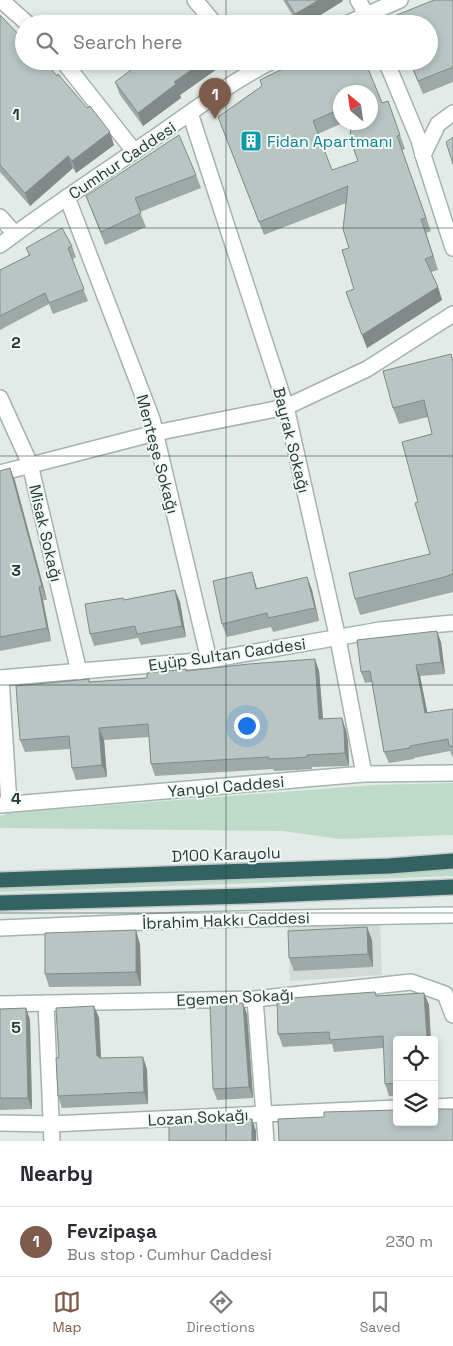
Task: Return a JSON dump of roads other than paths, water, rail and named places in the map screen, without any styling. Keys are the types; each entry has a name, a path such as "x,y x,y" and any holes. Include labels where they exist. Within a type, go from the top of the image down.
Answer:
{"highway":[{"name":"D100 Karayolu","path":"0,880 390,866 453,861"},
{"path":"0,903 453,887"}],"street":[{"path":"1,0 18,15"},
{"path":"195,0 208,15"},
{"path":"358,0 366,15"},
{"path":"375,15 400,0"},
{"path":"70,70 134,151"},
{"name":"Cumhur Caddesi","path":"0,245 190,113 245,70"},
{"path":"390,70 419,140 453,248"},
{"name":"Bayrak Sokağı","path":"190,113 286,407 338,639 364,774"},
{"path":"423,155 438,124 453,113"},
{"name":"Menteşe Sokağı","path":"67,197 152,419 209,660"},
{"path":"0,217 15,234"},
{"path":"0,473 155,433 286,407 367,369 453,314"},
{"name":"Misak Sokağı","path":"0,398 30,464 79,672"},
{"name":"Eyüp Sultan Caddesi","path":"0,678 209,660 338,639 380,630 453,623"},
{"path":"0,678 4,805"},
{"name":"Yanyol Caddesi","path":"4,805 364,774 453,773"},
{"name":"İbrahim Hakkı Caddesi","path":"0,928 193,920 453,914"},
{"name":"Egemen Sokağı","path":"0,1004 255,999 411,982 445,994 453,1015"},
{"path":"255,999 266,1141"},
{"path":"46,1003 52,1141"},
{"path":"438,1107 453,1106"},
{"name":"Lozan Sokağı","path":"0,1123 51,1124 393,1108"}],"place":[{"name":"Fevzipaşa","path":"215,119"},
{"name":"Fidan Apartmanı","path":"251,141"}]}
